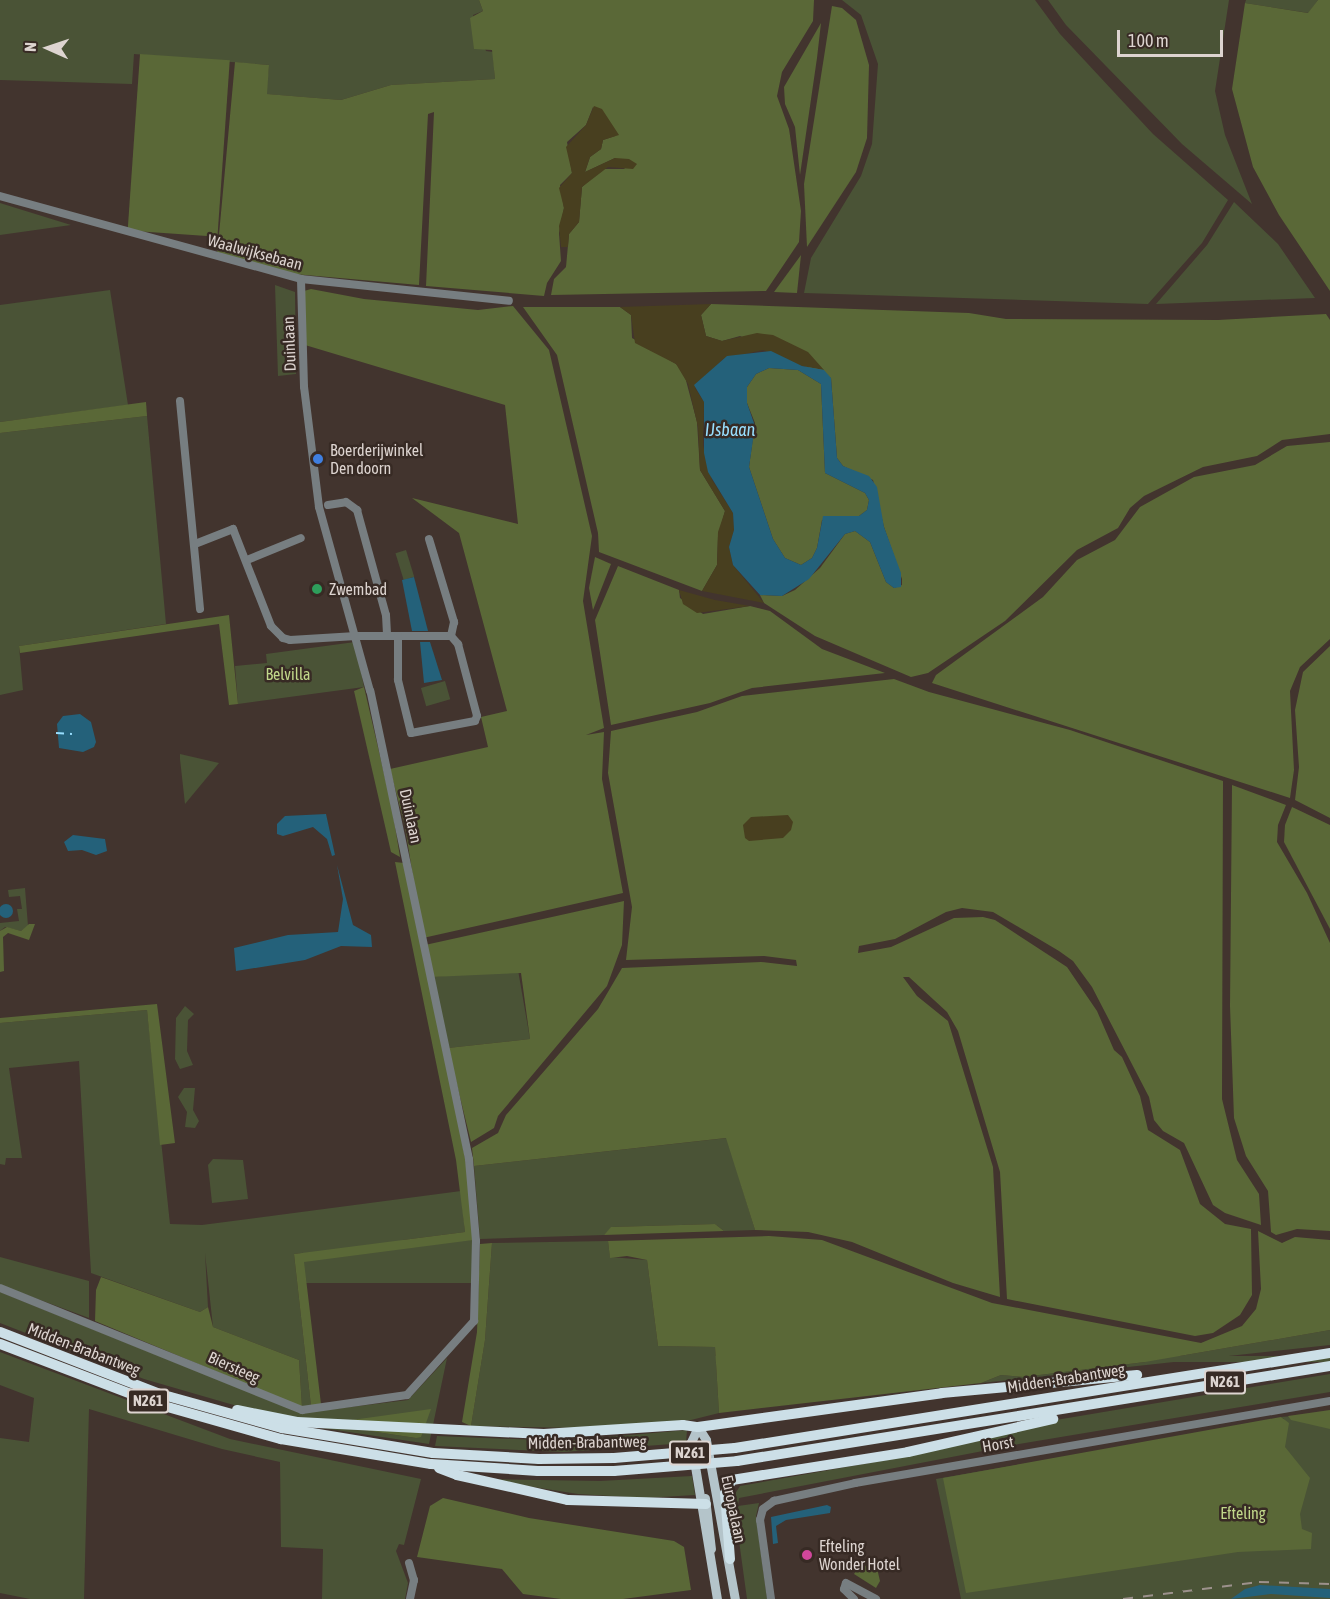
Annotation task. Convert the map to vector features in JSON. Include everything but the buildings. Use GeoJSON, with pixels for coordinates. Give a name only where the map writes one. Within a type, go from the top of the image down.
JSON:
{"type":"FeatureCollection","features":[{"type":"Feature","properties":{"kind":"highway","name":"Midden-Brabantweg"},"geometry":{"type":"LineString","coordinates":[[0,1332],[197,1405],[303,1433],[415,1451],[490,1457],[605,1459],[735,1448],[1182,1374],[1330,1353]]}},
{"type":"Feature","properties":{"kind":"highway","name":"Midden-Brabantweg"},"geometry":{"type":"LineString","coordinates":[[0,1344],[112,1389],[217,1423],[341,1451],[430,1464],[569,1471],[705,1464],[1120,1401],[1330,1366]]}},
{"type":"Feature","properties":{"kind":"highway","name":"N261"},"geometry":{"type":"LineString","coordinates":[[197,1405],[297,1422],[500,1433],[698,1427],[942,1393],[1162,1372],[1182,1374]]}},
{"type":"Feature","properties":{"kind":"highway","name":"N261"},"geometry":{"type":"LineString","coordinates":[[730,1559],[724,1493],[732,1480],[908,1452],[1120,1401]]}},
{"type":"Feature","properties":{"kind":"highway","name":"N261"},"geometry":{"type":"LineString","coordinates":[[430,1464],[457,1475],[568,1500],[626,1504],[703,1503]]}},
{"type":"Feature","properties":{"kind":"main road","name":"Europalaan"},"geometry":{"type":"LineString","coordinates":[[698,1427],[703,1503],[717,1599]]}},
{"type":"Feature","properties":{"kind":"main road"},"geometry":{"type":"LineString","coordinates":[[698,1427],[698,1441]]}},
{"type":"Feature","properties":{"kind":"main road","name":"Europalaan"},"geometry":{"type":"LineString","coordinates":[[698,1441],[702,1476],[730,1559],[735,1599]]}},
{"type":"Feature","properties":{"kind":"street","name":"Waalwijksebaan"},"geometry":{"type":"LineString","coordinates":[[0,196],[301,279],[509,301]]}},
{"type":"Feature","properties":{"kind":"street","name":"Duinlaan"},"geometry":{"type":"LineString","coordinates":[[301,279],[304,387],[314,474],[324,527],[356,636],[471,1173],[475,1315],[472,1326],[448,1352]]}},
{"type":"Feature","properties":{"kind":"street"},"geometry":{"type":"LineString","coordinates":[[180,401],[200,609]]}},
{"type":"Feature","properties":{"kind":"street"},"geometry":{"type":"LineString","coordinates":[[328,505],[346,502],[357,510],[386,615],[387,636]]}},
{"type":"Feature","properties":{"kind":"street"},"geometry":{"type":"LineString","coordinates":[[195,544],[233,529],[275,633],[290,640],[356,636],[387,636],[398,636],[451,636],[458,644],[477,719],[415,735],[410,731],[398,680],[398,636]]}},
{"type":"Feature","properties":{"kind":"street"},"geometry":{"type":"LineString","coordinates":[[247,560],[301,538]]}},
{"type":"Feature","properties":{"kind":"street"},"geometry":{"type":"LineString","coordinates":[[429,539],[454,622],[451,636]]}},
{"type":"Feature","properties":{"kind":"street","name":"Biersteeg"},"geometry":{"type":"LineString","coordinates":[[0,1288],[302,1410],[401,1398],[448,1352]]}},
{"type":"Feature","properties":{"kind":"street","name":"Horst"},"geometry":{"type":"LineString","coordinates":[[771,1599],[760,1520],[763,1509],[774,1501],[855,1483],[1330,1401]]}},
{"type":"Feature","properties":{"kind":"street"},"geometry":{"type":"LineString","coordinates":[[409,1563],[414,1580],[410,1599]]}},
{"type":"Feature","properties":{"kind":"street"},"geometry":{"type":"LineString","coordinates":[[854,1599],[843,1596],[844,1585],[850,1582],[876,1599]]}},
{"type":"Feature","properties":{"kind":"green space"},"geometry":{"type":"Polygon","coordinates":[[[0,0],[479,0],[483,11],[473,15],[486,51],[493,52],[495,79],[391,85],[341,100],[266,94],[269,65],[134,54],[132,84],[0,80],[0,0]]]}},
{"type":"Feature","properties":{"kind":"green space"},"geometry":{"type":"Polygon","coordinates":[[[479,0],[814,0],[813,21],[782,72],[777,96],[789,129],[801,211],[799,242],[766,291],[551,295],[554,279],[566,267],[569,234],[579,222],[582,187],[602,169],[625,169],[615,158],[585,172],[590,157],[601,149],[603,140],[615,136],[593,107],[586,125],[567,142],[572,173],[560,185],[564,208],[559,233],[561,261],[547,283],[544,296],[426,286],[434,112],[428,114],[419,285],[294,274],[217,256],[235,62],[269,65],[267,94],[341,100],[391,85],[495,79],[492,50],[474,49],[470,18],[483,11],[479,0]]]}},
{"type":"Feature","properties":{"kind":"green space"},"geometry":{"type":"Polygon","coordinates":[[[842,0],[1035,0],[1060,34],[1153,134],[1228,200],[1202,243],[1148,304],[804,293],[811,258],[861,176],[872,144],[878,64],[861,15],[842,0]]]}},
{"type":"Feature","properties":{"kind":"green space"},"geometry":{"type":"Polygon","coordinates":[[[1048,0],[1229,0],[1215,91],[1225,135],[1252,204],[1182,144],[1066,25],[1048,0]]]}},
{"type":"Feature","properties":{"kind":"green space"},"geometry":{"type":"Polygon","coordinates":[[[1246,0],[1318,0],[1309,13],[1245,3],[1246,0]]]}},
{"type":"Feature","properties":{"kind":"green space"},"geometry":{"type":"Polygon","coordinates":[[[1318,0],[1330,0],[1330,291],[1279,215],[1253,167],[1232,89],[1245,3],[1308,13],[1318,0]]]}},
{"type":"Feature","properties":{"kind":"green space"},"geometry":{"type":"Polygon","coordinates":[[[832,6],[842,8],[856,20],[869,65],[867,138],[856,172],[807,247],[804,184],[832,6]]]}},
{"type":"Feature","properties":{"kind":"green space"},"geometry":{"type":"Polygon","coordinates":[[[821,23],[800,175],[795,127],[785,104],[784,87],[821,23]]]}},
{"type":"Feature","properties":{"kind":"green space"},"geometry":{"type":"Polygon","coordinates":[[[140,54],[230,60],[217,237],[128,231],[140,54]]]}},
{"type":"Feature","properties":{"kind":"green space"},"geometry":{"type":"Polygon","coordinates":[[[1234,202],[1278,244],[1315,298],[1156,304],[1207,245],[1234,202]]]}},
{"type":"Feature","properties":{"kind":"green space"},"geometry":{"type":"Polygon","coordinates":[[[0,203],[16,208],[71,225],[0,235],[0,203]]]}},
{"type":"Feature","properties":{"kind":"green space"},"geometry":{"type":"Polygon","coordinates":[[[801,255],[797,293],[774,292],[801,255]]]}},
{"type":"Feature","properties":{"kind":"green space"},"geometry":{"type":"Polygon","coordinates":[[[275,285],[295,292],[296,374],[278,376],[275,285]]]}},
{"type":"Feature","properties":{"kind":"green space"},"geometry":{"type":"Polygon","coordinates":[[[311,289],[364,299],[478,310],[513,306],[549,350],[592,536],[583,601],[604,728],[586,735],[604,732],[602,779],[623,893],[423,938],[405,827],[390,769],[488,747],[481,717],[507,711],[459,533],[412,498],[518,524],[505,405],[305,345],[304,291],[311,289]]]}},
{"type":"Feature","properties":{"kind":"green space"},"geometry":{"type":"Polygon","coordinates":[[[110,290],[128,405],[0,422],[0,305],[110,290]]]}},
{"type":"Feature","properties":{"kind":"green space"},"geometry":{"type":"Polygon","coordinates":[[[711,304],[969,313],[1006,319],[1218,320],[1326,314],[1330,320],[1330,434],[1282,440],[1257,456],[1203,467],[1144,496],[1130,508],[1118,528],[1077,550],[1005,621],[928,673],[911,677],[815,636],[764,603],[760,595],[782,596],[795,590],[820,568],[845,534],[855,531],[870,542],[886,582],[894,588],[902,585],[902,579],[884,527],[873,480],[843,466],[837,458],[831,378],[740,336],[722,341],[706,336],[701,315],[711,304]]]}},
{"type":"Feature","properties":{"kind":"green space"},"geometry":{"type":"Polygon","coordinates":[[[523,307],[620,307],[631,315],[632,338],[676,364],[684,373],[697,422],[700,470],[725,511],[718,536],[717,565],[702,591],[599,552],[598,533],[557,355],[523,307]]]}},
{"type":"Feature","properties":{"kind":"green space"},"geometry":{"type":"Polygon","coordinates":[[[769,368],[798,370],[821,384],[825,473],[865,493],[869,500],[867,510],[859,516],[822,520],[817,548],[812,558],[801,565],[785,558],[773,539],[749,467],[755,423],[747,403],[747,387],[756,374],[769,368]]]}},
{"type":"Feature","properties":{"kind":"green space"},"geometry":{"type":"Polygon","coordinates":[[[146,402],[147,416],[0,433],[0,422],[146,402]]]}},
{"type":"Feature","properties":{"kind":"green space"},"geometry":{"type":"Polygon","coordinates":[[[147,416],[166,624],[19,646],[23,690],[0,695],[0,433],[147,416]]]}},
{"type":"Feature","properties":{"kind":"green space"},"geometry":{"type":"Polygon","coordinates":[[[1330,442],[1330,639],[1300,667],[1290,691],[1294,770],[1290,798],[932,683],[936,675],[1043,597],[1077,560],[1115,540],[1140,507],[1194,477],[1255,465],[1287,446],[1330,442]]]}},
{"type":"Feature","properties":{"kind":"green space"},"geometry":{"type":"Polygon","coordinates":[[[406,550],[414,577],[404,580],[395,553],[406,550]]]}},
{"type":"Feature","properties":{"kind":"green space"},"geometry":{"type":"Polygon","coordinates":[[[595,557],[611,564],[593,610],[589,588],[595,557]]]}},
{"type":"Feature","properties":{"kind":"green space"},"geometry":{"type":"Polygon","coordinates":[[[618,566],[679,590],[680,598],[703,614],[750,606],[770,611],[822,649],[885,673],[752,688],[710,703],[611,725],[595,620],[618,566]]]}},
{"type":"Feature","properties":{"kind":"green space"},"geometry":{"type":"Polygon","coordinates":[[[229,615],[238,704],[229,705],[219,624],[20,653],[19,646],[229,615]]]}},
{"type":"Feature","properties":{"kind":"green space","name":"Belvilla"},"geometry":{"type":"Polygon","coordinates":[[[355,642],[364,687],[238,704],[235,666],[267,663],[266,654],[355,642]]]}},
{"type":"Feature","properties":{"kind":"green space"},"geometry":{"type":"Polygon","coordinates":[[[1330,646],[1330,818],[1295,800],[1299,767],[1295,710],[1303,672],[1330,646]]]}},
{"type":"Feature","properties":{"kind":"green space"},"geometry":{"type":"Polygon","coordinates":[[[894,679],[929,692],[1070,730],[1223,781],[1222,1099],[1237,1160],[1259,1194],[1261,1225],[1225,1213],[1213,1205],[1184,1143],[1163,1131],[1154,1120],[1149,1097],[1092,987],[1073,961],[1059,951],[993,912],[962,908],[946,912],[895,939],[859,946],[858,953],[891,947],[954,918],[983,917],[995,920],[1067,967],[1097,1011],[1114,1050],[1122,1057],[1140,1096],[1148,1130],[1180,1150],[1200,1204],[1225,1224],[1251,1229],[1252,1295],[1240,1315],[1213,1333],[1195,1336],[1007,1299],[1000,1172],[958,1031],[947,1012],[909,977],[903,977],[917,996],[948,1021],[993,1167],[1000,1297],[953,1283],[852,1242],[808,1232],[755,1230],[726,1138],[474,1166],[472,1148],[498,1133],[506,1115],[598,1009],[622,968],[761,962],[797,966],[796,960],[764,956],[626,960],[632,907],[608,773],[611,731],[697,712],[742,696],[894,679]]]}},
{"type":"Feature","properties":{"kind":"green space"},"geometry":{"type":"Polygon","coordinates":[[[445,681],[450,699],[426,706],[421,688],[445,681]]]}},
{"type":"Feature","properties":{"kind":"green space"},"geometry":{"type":"Polygon","coordinates":[[[364,687],[392,808],[400,857],[391,852],[354,691],[364,687]]]}},
{"type":"Feature","properties":{"kind":"green space"},"geometry":{"type":"Polygon","coordinates":[[[180,754],[219,763],[185,804],[180,759],[180,754]]]}},
{"type":"Feature","properties":{"kind":"green space"},"geometry":{"type":"Polygon","coordinates":[[[1232,785],[1286,805],[1278,825],[1277,842],[1307,893],[1330,943],[1330,1231],[1297,1229],[1276,1235],[1271,1232],[1268,1191],[1246,1156],[1234,1118],[1230,1006],[1232,785]]]}},
{"type":"Feature","properties":{"kind":"green space"},"geometry":{"type":"Polygon","coordinates":[[[1292,807],[1330,825],[1330,929],[1284,842],[1285,825],[1292,807]]]}},
{"type":"Feature","properties":{"kind":"green space"},"geometry":{"type":"Polygon","coordinates":[[[395,862],[404,863],[455,1104],[468,1174],[473,1240],[304,1262],[321,1404],[311,1406],[294,1254],[465,1232],[456,1160],[395,862]]]}},
{"type":"Feature","properties":{"kind":"green space"},"geometry":{"type":"Polygon","coordinates":[[[25,888],[28,926],[21,931],[5,927],[0,931],[0,923],[19,921],[17,909],[22,909],[20,896],[9,897],[8,890],[25,888]]]}},
{"type":"Feature","properties":{"kind":"green space"},"geometry":{"type":"Polygon","coordinates":[[[624,901],[622,945],[607,986],[498,1116],[494,1128],[471,1142],[448,1048],[530,1039],[521,973],[432,977],[425,945],[624,901]]]}},
{"type":"Feature","properties":{"kind":"green space"},"geometry":{"type":"Polygon","coordinates":[[[29,924],[35,924],[29,940],[8,933],[3,937],[4,971],[0,972],[0,931],[7,927],[21,931],[29,924]]]}},
{"type":"Feature","properties":{"kind":"green space"},"geometry":{"type":"Polygon","coordinates":[[[518,970],[530,1039],[448,1048],[432,977],[518,970]]]}},
{"type":"Feature","properties":{"kind":"green space"},"geometry":{"type":"Polygon","coordinates":[[[157,1004],[175,1143],[160,1145],[147,1010],[0,1023],[0,1018],[157,1004]]]}},
{"type":"Feature","properties":{"kind":"green space"},"geometry":{"type":"Polygon","coordinates":[[[185,1006],[194,1014],[188,1020],[187,1051],[193,1065],[180,1069],[175,1059],[176,1018],[185,1006]]]}},
{"type":"Feature","properties":{"kind":"green space"},"geometry":{"type":"Polygon","coordinates":[[[147,1010],[170,1224],[202,1225],[461,1191],[465,1232],[294,1254],[311,1406],[302,1407],[299,1360],[213,1327],[205,1253],[208,1307],[200,1312],[91,1273],[79,1061],[9,1068],[22,1158],[6,1158],[5,1165],[0,1164],[0,1023],[147,1010]]]}},
{"type":"Feature","properties":{"kind":"green space"},"geometry":{"type":"Polygon","coordinates":[[[184,1088],[195,1088],[193,1110],[199,1121],[195,1128],[185,1127],[187,1112],[178,1097],[184,1088]]]}},
{"type":"Feature","properties":{"kind":"green space"},"geometry":{"type":"Polygon","coordinates":[[[727,1138],[755,1230],[724,1231],[715,1224],[612,1227],[604,1235],[480,1239],[474,1166],[727,1138]]]}},
{"type":"Feature","properties":{"kind":"green space"},"geometry":{"type":"Polygon","coordinates":[[[213,1159],[243,1160],[248,1199],[212,1203],[208,1165],[213,1159]]]}},
{"type":"Feature","properties":{"kind":"green space"},"geometry":{"type":"Polygon","coordinates":[[[715,1224],[724,1231],[604,1235],[611,1227],[715,1224]]]}},
{"type":"Feature","properties":{"kind":"green space"},"geometry":{"type":"Polygon","coordinates":[[[1258,1231],[1282,1243],[1295,1237],[1330,1240],[1330,1330],[1145,1362],[1023,1377],[1001,1375],[981,1383],[719,1413],[715,1347],[658,1346],[647,1260],[627,1256],[610,1258],[608,1241],[769,1236],[822,1240],[992,1303],[1201,1343],[1242,1326],[1256,1309],[1261,1289],[1258,1231]]]}},
{"type":"Feature","properties":{"kind":"green space"},"geometry":{"type":"Polygon","coordinates":[[[303,1240],[473,1240],[473,1283],[303,1283],[303,1240]]]}},
{"type":"Feature","properties":{"kind":"green space"},"geometry":{"type":"Polygon","coordinates":[[[608,1241],[610,1257],[647,1260],[658,1346],[715,1347],[719,1413],[691,1420],[586,1428],[471,1426],[485,1340],[492,1243],[608,1241]]]}},
{"type":"Feature","properties":{"kind":"green space"},"geometry":{"type":"Polygon","coordinates":[[[492,1243],[485,1340],[471,1426],[462,1422],[477,1332],[480,1244],[492,1243]]]}},
{"type":"Feature","properties":{"kind":"green space"},"geometry":{"type":"Polygon","coordinates":[[[0,1257],[89,1281],[89,1318],[0,1285],[0,1257]]]}},
{"type":"Feature","properties":{"kind":"green space"},"geometry":{"type":"Polygon","coordinates":[[[101,1277],[200,1312],[208,1307],[213,1327],[299,1360],[302,1407],[95,1321],[96,1290],[101,1277]]]}},
{"type":"Feature","properties":{"kind":"green space"},"geometry":{"type":"Polygon","coordinates":[[[0,1292],[301,1413],[408,1400],[447,1358],[429,1444],[302,1425],[144,1379],[0,1323],[0,1292]],[[323,1424],[416,1438],[426,1425],[323,1424]]]}},
{"type":"Feature","properties":{"kind":"green space"},"geometry":{"type":"Polygon","coordinates":[[[1330,1330],[1330,1345],[981,1383],[1001,1375],[1023,1377],[1145,1362],[1330,1330]]]}},
{"type":"Feature","properties":{"kind":"green space"},"geometry":{"type":"Polygon","coordinates":[[[0,1352],[230,1439],[421,1479],[404,1545],[399,1544],[396,1551],[408,1583],[405,1599],[322,1599],[323,1549],[281,1547],[280,1462],[222,1449],[89,1409],[84,1599],[30,1599],[0,1593],[0,1438],[29,1442],[34,1398],[0,1385],[0,1352]]]}},
{"type":"Feature","properties":{"kind":"green space"},"geometry":{"type":"Polygon","coordinates":[[[706,1356],[1330,1356],[1330,1362],[706,1362],[706,1356]]]}},
{"type":"Feature","properties":{"kind":"green space"},"geometry":{"type":"Polygon","coordinates":[[[1330,1374],[1330,1392],[1019,1444],[739,1498],[738,1506],[759,1503],[756,1516],[767,1599],[747,1599],[733,1497],[740,1486],[903,1457],[1038,1423],[1330,1374]]]}},
{"type":"Feature","properties":{"kind":"green space"},"geometry":{"type":"Polygon","coordinates":[[[431,1409],[421,1437],[416,1438],[323,1424],[431,1409]]]}},
{"type":"Feature","properties":{"kind":"green space"},"geometry":{"type":"Polygon","coordinates":[[[1330,1410],[1330,1429],[1291,1420],[1288,1416],[1330,1410]]]}},
{"type":"Feature","properties":{"kind":"green space","name":"Efteling"},"geometry":{"type":"Polygon","coordinates":[[[1330,1413],[1330,1599],[961,1599],[936,1479],[1284,1419],[1281,1417],[1330,1413]]]}},
{"type":"Feature","properties":{"kind":"green space","name":"Efteling"},"geometry":{"type":"Polygon","coordinates":[[[1281,1417],[1289,1423],[1285,1447],[1310,1478],[1300,1514],[1302,1529],[1312,1533],[1311,1549],[1238,1552],[966,1593],[943,1478],[1281,1417]]]}},
{"type":"Feature","properties":{"kind":"green space"},"geometry":{"type":"Polygon","coordinates":[[[687,1430],[686,1443],[564,1452],[435,1446],[437,1436],[562,1441],[687,1430]]]}},
{"type":"Feature","properties":{"kind":"green space"},"geometry":{"type":"Polygon","coordinates":[[[692,1476],[695,1495],[645,1498],[578,1494],[482,1479],[600,1481],[692,1476]]]}},
{"type":"Feature","properties":{"kind":"green space"},"geometry":{"type":"Polygon","coordinates":[[[443,1498],[529,1518],[674,1541],[684,1547],[691,1590],[623,1599],[561,1599],[523,1594],[502,1569],[417,1557],[430,1506],[443,1498]]]}},
{"type":"Feature","properties":{"kind":"green space"},"geometry":{"type":"Polygon","coordinates":[[[876,1564],[880,1581],[876,1588],[854,1574],[859,1567],[876,1564]]]}},
{"type":"Feature","properties":{"kind":"sand"},"geometry":{"type":"Polygon","coordinates":[[[594,106],[602,109],[619,135],[603,140],[601,149],[590,157],[585,172],[615,158],[629,159],[637,164],[633,169],[608,167],[582,187],[579,222],[569,234],[568,247],[561,247],[559,226],[564,208],[559,188],[572,173],[566,147],[586,125],[594,106]]]}},
{"type":"Feature","properties":{"kind":"sand"},"geometry":{"type":"Polygon","coordinates":[[[711,304],[701,315],[706,336],[722,341],[757,333],[773,335],[808,352],[824,370],[802,366],[763,350],[723,359],[695,388],[704,402],[703,445],[712,480],[733,513],[734,530],[729,547],[733,565],[764,603],[702,591],[717,565],[718,532],[725,511],[700,470],[698,427],[688,384],[676,364],[635,343],[631,315],[620,307],[711,304]]]}},
{"type":"Feature","properties":{"kind":"sand"},"geometry":{"type":"Polygon","coordinates":[[[679,590],[715,600],[750,606],[697,613],[683,604],[679,590]]]}},
{"type":"Feature","properties":{"kind":"sand"},"geometry":{"type":"Polygon","coordinates":[[[788,815],[793,822],[791,830],[783,838],[749,841],[745,838],[743,825],[751,817],[788,815]]]}},
{"type":"Feature","properties":{"kind":"water","name":"IJsbaan"},"geometry":{"type":"Polygon","coordinates":[[[771,351],[802,366],[824,370],[831,378],[837,458],[843,466],[869,476],[877,487],[884,527],[901,573],[901,587],[894,588],[886,582],[870,542],[855,531],[845,534],[809,579],[782,596],[760,595],[733,565],[729,547],[734,530],[733,513],[708,472],[704,453],[704,402],[694,385],[727,356],[771,351]],[[769,368],[756,374],[747,387],[747,403],[755,426],[749,467],[773,539],[785,558],[801,565],[812,558],[817,548],[823,516],[859,516],[867,510],[869,500],[865,493],[825,473],[821,384],[798,370],[769,368]]]}},
{"type":"Feature","properties":{"kind":"water"},"geometry":{"type":"Polygon","coordinates":[[[414,577],[428,631],[412,631],[402,580],[414,577]]]}},
{"type":"Feature","properties":{"kind":"water"},"geometry":{"type":"Polygon","coordinates":[[[420,642],[430,642],[442,680],[424,683],[420,642]]]}},
{"type":"Feature","properties":{"kind":"water"},"geometry":{"type":"Polygon","coordinates":[[[80,714],[91,722],[96,742],[94,747],[83,752],[59,748],[57,724],[63,716],[80,714]]]}},
{"type":"Feature","properties":{"kind":"water"},"geometry":{"type":"Polygon","coordinates":[[[326,814],[335,855],[332,856],[327,839],[313,827],[283,836],[277,834],[277,824],[285,816],[326,814]]]}},
{"type":"Feature","properties":{"kind":"water"},"geometry":{"type":"Polygon","coordinates":[[[73,835],[105,839],[107,851],[96,855],[82,850],[68,851],[64,842],[73,835]]]}},
{"type":"Feature","properties":{"kind":"water"},"geometry":{"type":"Polygon","coordinates":[[[337,865],[353,925],[371,935],[372,947],[341,946],[305,960],[236,971],[234,948],[288,935],[338,932],[343,899],[337,865]]]}},
{"type":"Feature","properties":{"kind":"water"},"geometry":{"type":"Polygon","coordinates":[[[6,904],[11,906],[13,911],[11,916],[6,918],[1,916],[-1,911],[1,906],[6,904]]]}},
{"type":"Feature","properties":{"kind":"water"},"geometry":{"type":"Polygon","coordinates":[[[827,1505],[831,1507],[830,1513],[786,1520],[776,1526],[778,1543],[773,1544],[771,1517],[827,1505]]]}},
{"type":"Feature","properties":{"kind":"water"},"geometry":{"type":"Polygon","coordinates":[[[1260,1585],[1330,1589],[1330,1598],[1271,1594],[1231,1599],[1245,1589],[1260,1585]]]}},
{"type":"Feature","properties":{"kind":"ferry route"},"geometry":{"type":"LineString","coordinates":[[56,733],[72,734]]}},
{"type":"Feature","properties":{"kind":"railway"},"geometry":{"type":"LineString","coordinates":[[1123,1599],[1259,1582],[1330,1584]]}},
{"type":"Feature","properties":{"kind":"place","name":"Boerderijwinkel Den doorn"},"geometry":{"type":"Point","coordinates":[318,459]}},
{"type":"Feature","properties":{"kind":"place","name":"Zwembad"},"geometry":{"type":"Point","coordinates":[317,589]}},
{"type":"Feature","properties":{"kind":"place","name":"Efteling Wonder Hotel"},"geometry":{"type":"Point","coordinates":[807,1555]}}]}
